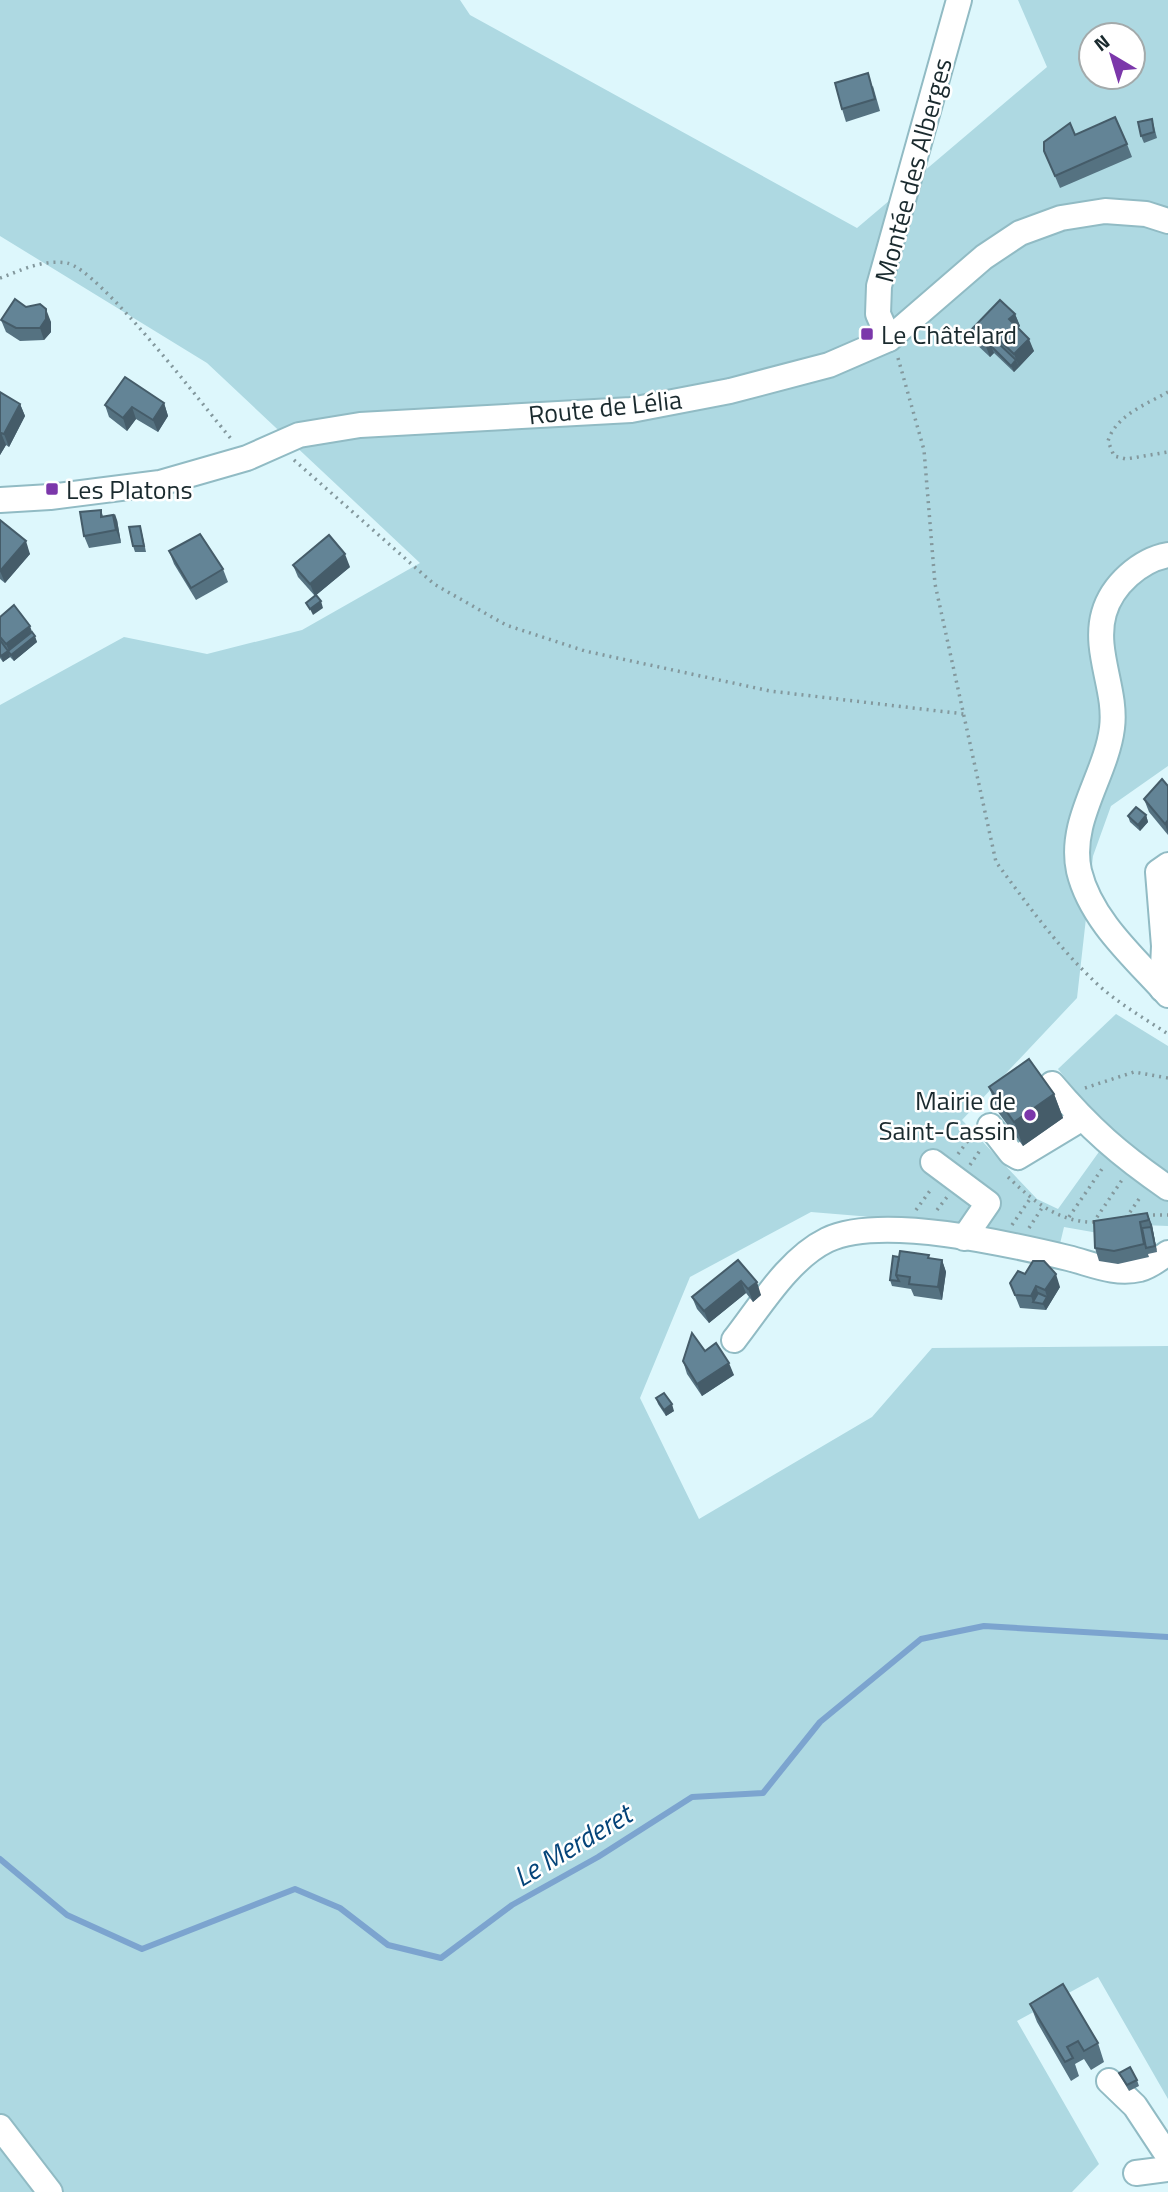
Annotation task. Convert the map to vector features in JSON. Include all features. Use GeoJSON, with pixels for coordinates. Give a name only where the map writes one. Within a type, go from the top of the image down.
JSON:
{"type":"FeatureCollection","features":[{"type":"Feature","properties":{"kind":"street","name":"Montée des Alberges"},"geometry":{"type":"LineString","coordinates":[[889,339],[878,314],[879,286],[959,0]]}},
{"type":"Feature","properties":{"kind":"street","name":"Route de Lélia"},"geometry":{"type":"LineString","coordinates":[[0,500],[50,497],[160,483],[247,458],[299,435],[360,425],[632,410],[794,376],[829,365],[889,339],[984,257],[1020,233],[1061,218],[1105,211],[1146,214],[1168,221]]}},
{"type":"Feature","properties":{"kind":"street"},"geometry":{"type":"LineString","coordinates":[[1165,992],[1101,919],[1085,889],[1077,849],[1080,825],[1112,726],[1112,702],[1101,639],[1103,614],[1111,597],[1124,580],[1138,568],[1168,555]]}},
{"type":"Feature","properties":{"kind":"street"},"geometry":{"type":"LineString","coordinates":[[1165,992],[1158,872],[1168,865]]}},
{"type":"Feature","properties":{"kind":"street"},"geometry":{"type":"LineString","coordinates":[[1058,1092],[1081,1119],[1160,1193]]}},
{"type":"Feature","properties":{"kind":"street"},"geometry":{"type":"LineString","coordinates":[[990,1126],[1011,1153],[1018,1157],[1081,1119]]}},
{"type":"Feature","properties":{"kind":"street"},"geometry":{"type":"LineString","coordinates":[[933,1162],[988,1203],[964,1238]]}},
{"type":"Feature","properties":{"kind":"street"},"geometry":{"type":"LineString","coordinates":[[734,1340],[783,1277],[826,1240],[853,1231],[876,1228],[964,1238],[1066,1258],[1111,1270],[1142,1268],[1168,1253]]}},
{"type":"Feature","properties":{"kind":"street"},"geometry":{"type":"LineString","coordinates":[[1109,2081],[1135,2106],[1168,2156]]}},
{"type":"Feature","properties":{"kind":"street"},"geometry":{"type":"LineString","coordinates":[[0,2127],[50,2192]]}},
{"type":"Feature","properties":{"kind":"street"},"geometry":{"type":"LineString","coordinates":[[1136,2172],[1168,2169]]}},
{"type":"Feature","properties":{"kind":"path"},"geometry":{"type":"LineString","coordinates":[[0,278],[42,262],[70,264],[119,304],[247,458]]}},
{"type":"Feature","properties":{"kind":"path"},"geometry":{"type":"LineString","coordinates":[[889,339],[904,370],[924,450],[935,584],[996,862],[1021,897],[1090,978],[1120,1003],[1168,1034]]}},
{"type":"Feature","properties":{"kind":"path"},"geometry":{"type":"LineString","coordinates":[[1168,392],[1121,420],[1111,430],[1108,440],[1114,456],[1126,459],[1168,452]]}},
{"type":"Feature","properties":{"kind":"path"},"geometry":{"type":"LineString","coordinates":[[276,445],[434,584],[506,625],[585,651],[771,691],[964,714]]}},
{"type":"Feature","properties":{"kind":"path"},"geometry":{"type":"LineString","coordinates":[[1058,1092],[1134,1072],[1168,1078]]}},
{"type":"Feature","properties":{"kind":"path"},"geometry":{"type":"LineString","coordinates":[[960,1127],[987,1156]]}},
{"type":"Feature","properties":{"kind":"path"},"geometry":{"type":"LineString","coordinates":[[1069,1216],[1104,1166],[1133,1185]]}},
{"type":"Feature","properties":{"kind":"path"},"geometry":{"type":"LineString","coordinates":[[1000,1169],[1030,1199],[1054,1214],[1093,1223],[1104,1221]]}},
{"type":"Feature","properties":{"kind":"path"},"geometry":{"type":"LineString","coordinates":[[988,1203],[1007,1176]]}},
{"type":"Feature","properties":{"kind":"path"},"geometry":{"type":"LineString","coordinates":[[1093,1223],[1123,1178]]}},
{"type":"Feature","properties":{"kind":"path"},"geometry":{"type":"LineString","coordinates":[[1127,1218],[1144,1192],[1160,1193]]}},
{"type":"Feature","properties":{"kind":"path"},"geometry":{"type":"LineString","coordinates":[[1009,1229],[1030,1199]]}},
{"type":"Feature","properties":{"kind":"path"},"geometry":{"type":"LineString","coordinates":[[1026,1233],[1043,1208]]}},
{"type":"Feature","properties":{"kind":"path"},"geometry":{"type":"LineString","coordinates":[[1116,1220],[1168,1215]]}},
{"type":"Feature","properties":{"kind":"shaded area"},"geometry":{"type":"Polygon","coordinates":[[[0,0],[460,0],[470,15],[857,228],[1047,67],[1018,0],[1168,0],[1168,766],[1111,806],[1093,856],[1077,998],[962,1120],[1037,1199],[1058,1209],[1101,1149],[1168,1192],[1168,1226],[1142,1225],[1098,1233],[1064,1227],[1059,1248],[884,1218],[811,1212],[690,1277],[640,1398],[699,1519],[872,1417],[932,1348],[1168,1346],[1168,2099],[1098,1977],[1017,2021],[1099,2164],[1072,2192],[0,2192],[0,705],[124,637],[207,654],[302,630],[420,563],[207,363],[0,236],[0,0]]]}},
{"type":"Feature","properties":{"kind":"shaded area"},"geometry":{"type":"Polygon","coordinates":[[[1116,1014],[1168,1046],[1168,1176],[1104,1126],[1058,1069],[1116,1014]]]}},
{"type":"Feature","properties":{"kind":"building"},"geometry":{"type":"Polygon","coordinates":[[[868,73],[875,99],[842,109],[835,83],[868,73]]]}},
{"type":"Feature","properties":{"kind":"building"},"geometry":{"type":"Polygon","coordinates":[[[1115,117],[1127,144],[1055,176],[1044,151],[1044,142],[1070,123],[1075,135],[1115,117]]]}},
{"type":"Feature","properties":{"kind":"building"},"geometry":{"type":"Polygon","coordinates":[[[1152,119],[1154,132],[1141,136],[1138,122],[1152,119]]]}},
{"type":"Feature","properties":{"kind":"building"},"geometry":{"type":"Polygon","coordinates":[[[15,299],[26,307],[40,304],[46,309],[46,319],[40,328],[16,328],[1,320],[15,299]]]}},
{"type":"Feature","properties":{"kind":"building"},"geometry":{"type":"Polygon","coordinates":[[[1000,300],[1015,314],[1009,319],[1029,339],[1014,354],[994,335],[985,344],[971,330],[1000,300]]]}},
{"type":"Feature","properties":{"kind":"building"},"geometry":{"type":"Polygon","coordinates":[[[996,341],[1016,360],[1011,366],[991,346],[996,341]]]}},
{"type":"Feature","properties":{"kind":"building"},"geometry":{"type":"Polygon","coordinates":[[[125,377],[164,403],[153,420],[132,407],[123,418],[105,405],[125,377]]]}},
{"type":"Feature","properties":{"kind":"building"},"geometry":{"type":"Polygon","coordinates":[[[0,392],[20,404],[4,434],[0,435],[0,392]]]}},
{"type":"Feature","properties":{"kind":"building"},"geometry":{"type":"Polygon","coordinates":[[[101,510],[101,517],[113,515],[116,530],[84,536],[80,512],[101,510]]]}},
{"type":"Feature","properties":{"kind":"building"},"geometry":{"type":"Polygon","coordinates":[[[0,520],[26,541],[0,571],[0,520]]]}},
{"type":"Feature","properties":{"kind":"building"},"geometry":{"type":"Polygon","coordinates":[[[140,526],[144,546],[133,546],[129,527],[140,526]]]}},
{"type":"Feature","properties":{"kind":"building"},"geometry":{"type":"Polygon","coordinates":[[[200,534],[223,569],[191,588],[169,551],[200,534]]]}},
{"type":"Feature","properties":{"kind":"building"},"geometry":{"type":"Polygon","coordinates":[[[329,535],[345,554],[310,584],[293,565],[329,535]]]}},
{"type":"Feature","properties":{"kind":"building"},"geometry":{"type":"Polygon","coordinates":[[[316,595],[321,601],[310,609],[306,603],[316,595]]]}},
{"type":"Feature","properties":{"kind":"building"},"geometry":{"type":"Polygon","coordinates":[[[14,605],[30,626],[6,644],[0,637],[0,617],[14,605]]]}},
{"type":"Feature","properties":{"kind":"building"},"geometry":{"type":"Polygon","coordinates":[[[32,632],[35,636],[11,655],[8,651],[32,632]]]}},
{"type":"Feature","properties":{"kind":"building"},"geometry":{"type":"Polygon","coordinates":[[[0,640],[8,651],[1,656],[0,654],[0,640]]]}},
{"type":"Feature","properties":{"kind":"building"},"geometry":{"type":"Polygon","coordinates":[[[1162,779],[1168,786],[1168,820],[1165,824],[1144,799],[1162,779]]]}},
{"type":"Feature","properties":{"kind":"building"},"geometry":{"type":"Polygon","coordinates":[[[1136,807],[1146,815],[1138,825],[1128,816],[1136,807]]]}},
{"type":"Feature","properties":{"kind":"building"},"geometry":{"type":"Polygon","coordinates":[[[1029,1059],[1054,1094],[1014,1122],[989,1087],[1029,1059]]]}},
{"type":"Feature","properties":{"kind":"building"},"geometry":{"type":"Polygon","coordinates":[[[1147,1213],[1149,1220],[1140,1222],[1144,1244],[1114,1251],[1095,1248],[1094,1221],[1147,1213]]]}},
{"type":"Feature","properties":{"kind":"building"},"geometry":{"type":"Polygon","coordinates":[[[1151,1227],[1155,1246],[1146,1248],[1142,1228],[1151,1227]]]}},
{"type":"Feature","properties":{"kind":"building"},"geometry":{"type":"Polygon","coordinates":[[[900,1251],[929,1255],[928,1258],[942,1260],[938,1287],[909,1284],[910,1277],[896,1275],[900,1251]]]}},
{"type":"Feature","properties":{"kind":"building"},"geometry":{"type":"Polygon","coordinates":[[[893,1256],[899,1257],[896,1275],[899,1281],[890,1280],[893,1256]]]}},
{"type":"Feature","properties":{"kind":"building"},"geometry":{"type":"Polygon","coordinates":[[[738,1260],[757,1282],[748,1289],[741,1281],[704,1311],[692,1297],[738,1260]]]}},
{"type":"Feature","properties":{"kind":"building"},"geometry":{"type":"Polygon","coordinates":[[[1033,1261],[1044,1261],[1056,1274],[1045,1290],[1036,1286],[1031,1296],[1015,1295],[1010,1283],[1018,1271],[1025,1274],[1033,1261]]]}},
{"type":"Feature","properties":{"kind":"building"},"geometry":{"type":"Polygon","coordinates":[[[1038,1293],[1047,1297],[1043,1304],[1033,1302],[1038,1293]]]}},
{"type":"Feature","properties":{"kind":"building"},"geometry":{"type":"Polygon","coordinates":[[[692,1333],[705,1351],[716,1343],[729,1363],[697,1384],[683,1361],[692,1333]]]}},
{"type":"Feature","properties":{"kind":"building"},"geometry":{"type":"Polygon","coordinates":[[[664,1393],[672,1404],[664,1410],[656,1398],[664,1393]]]}},
{"type":"Feature","properties":{"kind":"building"},"geometry":{"type":"Polygon","coordinates":[[[1063,1984],[1098,2043],[1084,2051],[1078,2041],[1067,2047],[1073,2058],[1065,2062],[1030,2004],[1063,1984]]]}},
{"type":"Feature","properties":{"kind":"building"},"geometry":{"type":"Polygon","coordinates":[[[1130,2067],[1137,2080],[1127,2085],[1119,2073],[1130,2067]]]}},
{"type":"Feature","properties":{"kind":"waterway","name":"Le Merderet"},"geometry":{"type":"LineString","coordinates":[[0,1859],[67,1915],[142,1949],[295,1889],[340,1908],[388,1945],[441,1958],[512,1905],[598,1857],[692,1797],[763,1793],[820,1722],[921,1639],[984,1626],[1168,1637]]}},
{"type":"Feature","properties":{"kind":"place","name":"Le Châtelard"},"geometry":{"type":"Point","coordinates":[867,334]}},
{"type":"Feature","properties":{"kind":"place","name":"Les Platons"},"geometry":{"type":"Point","coordinates":[52,489]}},
{"type":"Feature","properties":{"kind":"place","name":"Mairie de Saint-Cassin"},"geometry":{"type":"Point","coordinates":[1030,1115]}}]}
